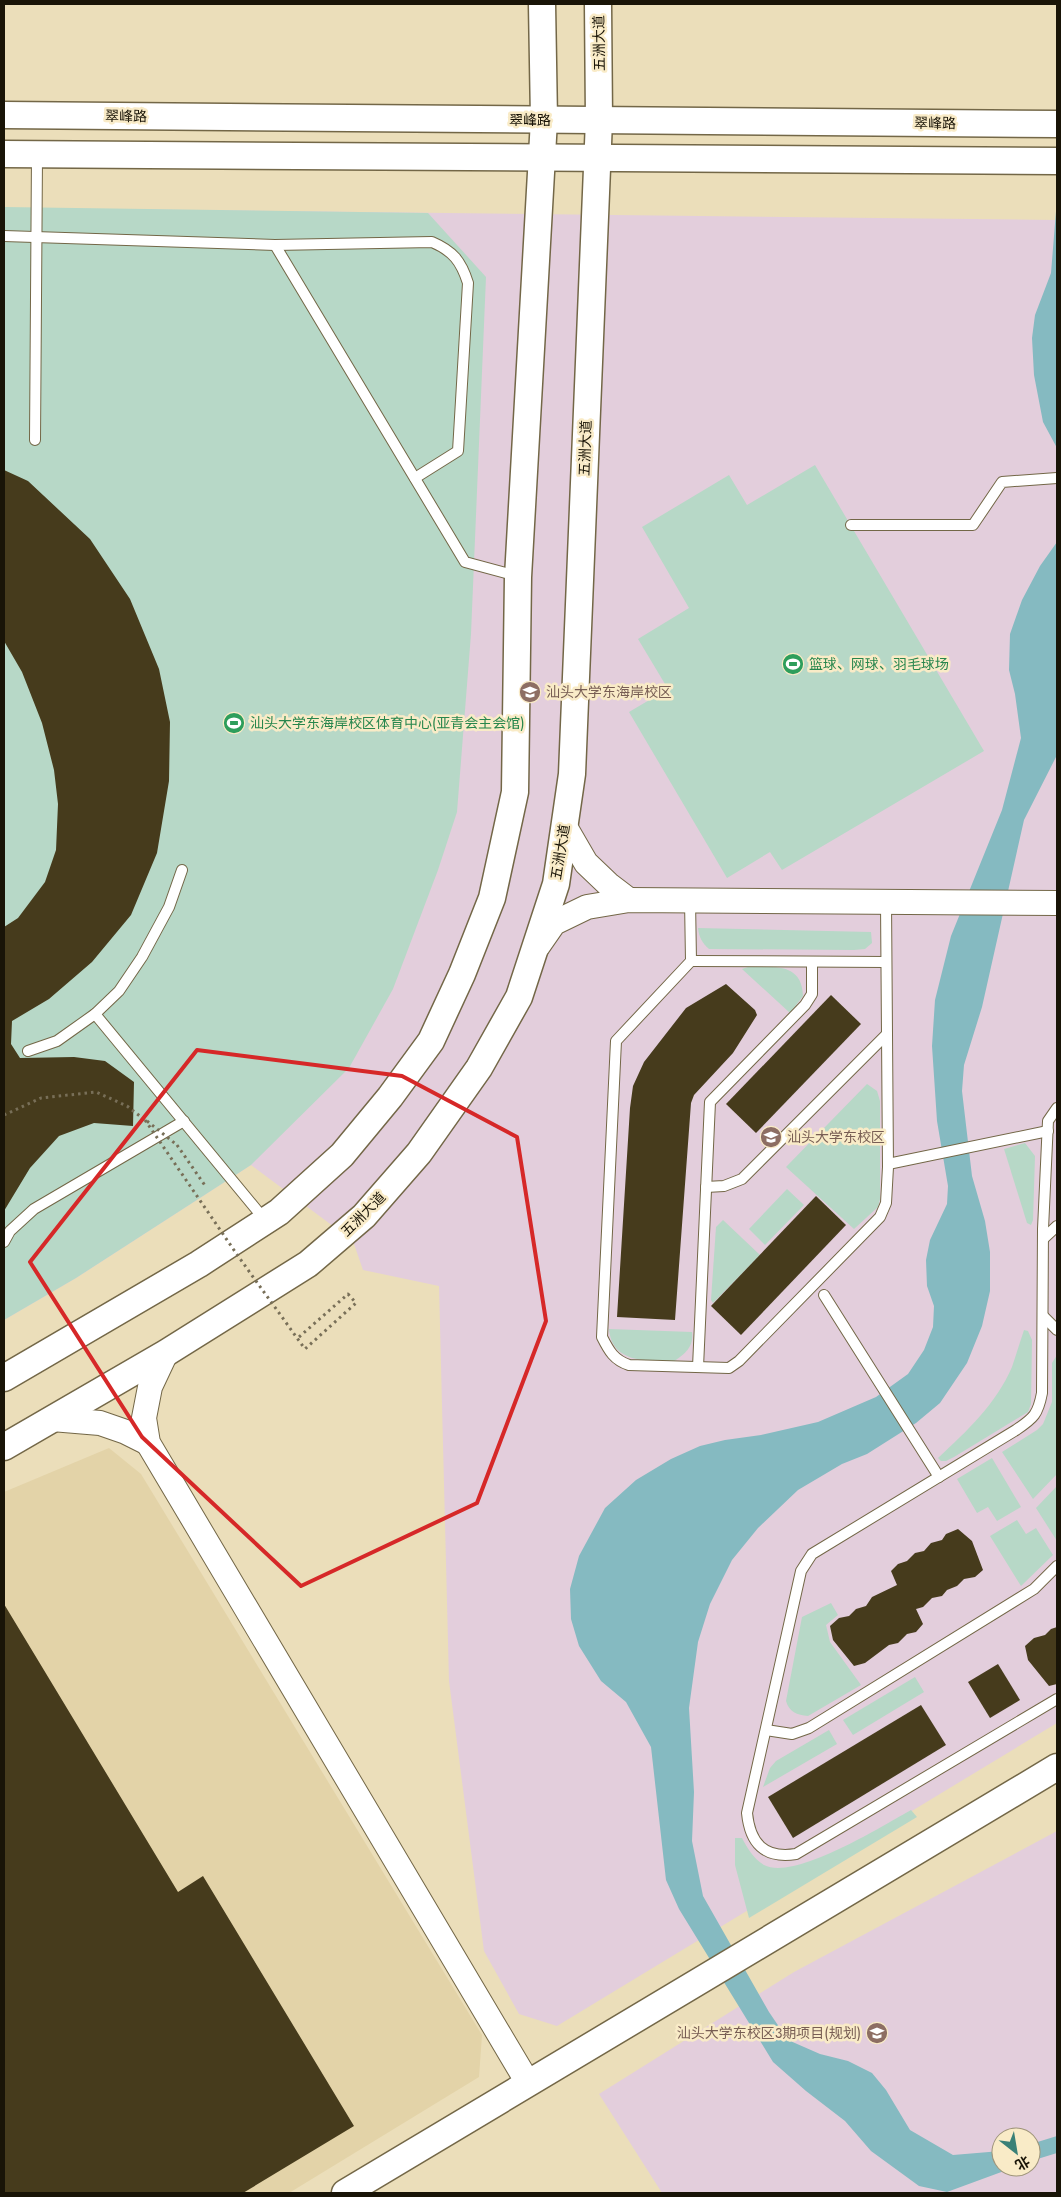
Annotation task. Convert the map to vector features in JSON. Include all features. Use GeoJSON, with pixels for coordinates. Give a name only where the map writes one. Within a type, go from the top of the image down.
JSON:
{"type":"FeatureCollection","features":[{"type":"Feature","properties":{"kind":"main road"},"geometry":{"type":"LineString","coordinates":[[4,1378],[199,1264],[266,1221],[279,1212],[342,1155],[390,1097],[431,1041],[462,974],[492,898],[515,792],[518,577],[544,120],[542,4]]}},
{"type":"Feature","properties":{"kind":"main road","name":"五洲大道"},"geometry":{"type":"LineString","coordinates":[[4,1446],[166,1353],[308,1264],[364,1216],[419,1153],[479,1068],[519,997],[556,884],[572,774],[599,120],[598,4]]}},
{"type":"Feature","properties":{"kind":"main road","name":"翠峰路"},"geometry":{"type":"LineString","coordinates":[[4,115],[1057,124]]}},
{"type":"Feature","properties":{"kind":"main road"},"geometry":{"type":"LineString","coordinates":[[4,154],[1057,161]]}},
{"type":"Feature","properties":{"kind":"main road"},"geometry":{"type":"LineString","coordinates":[[345,2193],[1057,1767]]}},
{"type":"Feature","properties":{"kind":"street"},"geometry":{"type":"LineString","coordinates":[[564,825],[586,863],[608,884],[629,900]]}},
{"type":"Feature","properties":{"kind":"street"},"geometry":{"type":"LineString","coordinates":[[533,955],[554,923],[587,906],[629,900],[1057,903]]}},
{"type":"Feature","properties":{"kind":"street"},"geometry":{"type":"LineString","coordinates":[[166,1353],[150,1387],[144,1418],[148,1443],[528,2083]]}},
{"type":"Feature","properties":{"kind":"street"},"geometry":{"type":"LineString","coordinates":[[52,1419],[100,1423],[126,1432],[148,1443]]}},
{"type":"Feature","properties":{"kind":"lane"},"geometry":{"type":"LineString","coordinates":[[35,440],[38,236],[37,155]]}},
{"type":"Feature","properties":{"kind":"lane"},"geometry":{"type":"LineString","coordinates":[[4,236],[275,245],[432,242],[446,248],[457,259],[468,283],[458,451],[415,478]]}},
{"type":"Feature","properties":{"kind":"lane"},"geometry":{"type":"LineString","coordinates":[[275,245],[465,562],[518,577]]}},
{"type":"Feature","properties":{"kind":"lane"},"geometry":{"type":"LineString","coordinates":[[851,525],[973,525],[1002,482],[1057,478]]}},
{"type":"Feature","properties":{"kind":"lane"},"geometry":{"type":"LineString","coordinates":[[28,1051],[57,1041],[95,1014],[119,991],[142,957],[169,907],[182,870]]}},
{"type":"Feature","properties":{"kind":"lane"},"geometry":{"type":"LineString","coordinates":[[690,900],[691,961],[616,1041],[602,1337],[609,1352],[618,1361],[629,1365],[730,1368],[880,1217],[886,1203],[888,1164],[886,902]]}},
{"type":"Feature","properties":{"kind":"lane"},"geometry":{"type":"LineString","coordinates":[[691,961],[886,962]]}},
{"type":"Feature","properties":{"kind":"lane"},"geometry":{"type":"LineString","coordinates":[[698,1367],[710,1102],[804,1005],[812,994],[812,962]]}},
{"type":"Feature","properties":{"kind":"lane"},"geometry":{"type":"LineString","coordinates":[[95,1014],[266,1221]]}},
{"type":"Feature","properties":{"kind":"lane"},"geometry":{"type":"LineString","coordinates":[[706,1187],[724,1186],[742,1180],[887,1034]]}},
{"type":"Feature","properties":{"kind":"lane"},"geometry":{"type":"LineString","coordinates":[[1057,1108],[1048,1121],[1043,1239],[1042,1393],[1039,1408],[1034,1418],[812,1554],[801,1571],[747,1813],[748,1828],[755,1843],[760,1846],[776,1854],[796,1854],[1057,1699]]}},
{"type":"Feature","properties":{"kind":"lane"},"geometry":{"type":"LineString","coordinates":[[4,1242],[10,1231],[34,1209],[184,1121]]}},
{"type":"Feature","properties":{"kind":"lane"},"geometry":{"type":"LineString","coordinates":[[888,1164],[1048,1131]]}},
{"type":"Feature","properties":{"kind":"lane"},"geometry":{"type":"LineString","coordinates":[[1043,1239],[1057,1226]]}},
{"type":"Feature","properties":{"kind":"lane"},"geometry":{"type":"LineString","coordinates":[[824,1295],[938,1477]]}},
{"type":"Feature","properties":{"kind":"lane"},"geometry":{"type":"LineString","coordinates":[[1043,1316],[1057,1330]]}},
{"type":"Feature","properties":{"kind":"lane"},"geometry":{"type":"LineString","coordinates":[[766,1730],[792,1734],[809,1728],[1034,1589],[1057,1566]]}},
{"type":"Feature","properties":{"kind":"path"},"geometry":{"type":"LineString","coordinates":[[4,1115],[42,1098],[96,1092],[128,1106],[177,1145],[206,1187]]}},
{"type":"Feature","properties":{"kind":"path"},"geometry":{"type":"LineString","coordinates":[[145,1120],[238,1256],[305,1349],[356,1303],[348,1294],[299,1337]]}},
{"type":"Feature","properties":{"kind":"highlighted area"},"geometry":{"type":"Polygon","coordinates":[[[197,1050],[402,1076],[517,1137],[546,1321],[477,1503],[301,1586],[142,1437],[30,1262],[197,1050]]]}},
{"type":"Feature","properties":{"kind":"shaded area","name":"汕头大学东海岸校区"},"geometry":{"type":"Polygon","coordinates":[[[4,208],[1057,220],[1057,1723],[557,2026],[519,2014],[484,1951],[449,1681],[439,1286],[363,1270],[353,1241],[251,1165],[76,1278],[4,1320],[4,208]]]}},
{"type":"Feature","properties":{"kind":"shaded area"},"geometry":{"type":"Polygon","coordinates":[[[109,1448],[141,1474],[482,2035],[479,2077],[289,2193],[4,2193],[4,1492],[109,1448]]]}},
{"type":"Feature","properties":{"kind":"shaded area","name":"汕头大学东校区3期项目(规划)"},"geometry":{"type":"Polygon","coordinates":[[[1057,1831],[1057,2193],[662,2193],[599,2094],[794,1972],[1057,1831]]]}},
{"type":"Feature","properties":{"kind":"green space","name":"汕头大学东海岸校区体育中心(亚青会主会馆)"},"geometry":{"type":"Polygon","coordinates":[[[4,207],[428,213],[486,277],[471,634],[457,812],[438,870],[393,989],[349,1068],[251,1165],[76,1278],[4,1320],[4,207]]]}},
{"type":"Feature","properties":{"kind":"green space","name":"篮球、网球、羽毛球场"},"geometry":{"type":"Polygon","coordinates":[[[815,465],[984,751],[782,870],[770,852],[727,878],[629,712],[668,689],[638,639],[689,608],[642,527],[729,475],[747,505],[815,465]]]}},
{"type":"Feature","properties":{"kind":"green space"},"geometry":{"type":"Polygon","coordinates":[[[698,928],[871,932],[872,943],[865,949],[854,950],[709,949],[701,940],[698,928]]]}},
{"type":"Feature","properties":{"kind":"green space"},"geometry":{"type":"Polygon","coordinates":[[[748,967],[776,967],[792,972],[798,977],[803,996],[790,1013],[742,969],[748,967]]]}},
{"type":"Feature","properties":{"kind":"green space"},"geometry":{"type":"Polygon","coordinates":[[[867,1084],[877,1091],[880,1101],[880,1199],[878,1207],[854,1229],[786,1167],[867,1084]]]}},
{"type":"Feature","properties":{"kind":"green space"},"geometry":{"type":"Polygon","coordinates":[[[1025,1143],[1035,1156],[1033,1220],[1031,1225],[1027,1223],[1004,1149],[1025,1143]]]}},
{"type":"Feature","properties":{"kind":"green space"},"geometry":{"type":"Polygon","coordinates":[[[787,1189],[804,1205],[765,1245],[749,1229],[787,1189]]]}},
{"type":"Feature","properties":{"kind":"green space"},"geometry":{"type":"Polygon","coordinates":[[[723,1220],[760,1255],[713,1303],[711,1300],[716,1227],[723,1220]]]}},
{"type":"Feature","properties":{"kind":"green space"},"geometry":{"type":"Polygon","coordinates":[[[609,1329],[692,1332],[692,1342],[688,1350],[673,1362],[642,1360],[632,1358],[617,1349],[609,1329]]]}},
{"type":"Feature","properties":{"kind":"green space"},"geometry":{"type":"Polygon","coordinates":[[[1024,1330],[1028,1331],[1032,1340],[1031,1404],[1028,1412],[954,1457],[941,1461],[938,1458],[970,1427],[998,1393],[1012,1367],[1024,1330]]]}},
{"type":"Feature","properties":{"kind":"green space"},"geometry":{"type":"Polygon","coordinates":[[[1057,1355],[1057,1474],[1033,1499],[1002,1452],[1037,1430],[1043,1424],[1052,1402],[1052,1363],[1057,1355]]]}},
{"type":"Feature","properties":{"kind":"green space"},"geometry":{"type":"Polygon","coordinates":[[[992,1458],[1021,1507],[997,1521],[988,1507],[977,1513],[957,1479],[992,1458]]]}},
{"type":"Feature","properties":{"kind":"green space"},"geometry":{"type":"Polygon","coordinates":[[[1057,1486],[1057,1541],[1036,1508],[1057,1486]]]}},
{"type":"Feature","properties":{"kind":"green space"},"geometry":{"type":"Polygon","coordinates":[[[1017,1520],[1026,1534],[1036,1528],[1053,1555],[1021,1586],[990,1536],[1017,1520]]]}},
{"type":"Feature","properties":{"kind":"green space"},"geometry":{"type":"Polygon","coordinates":[[[831,1603],[838,1615],[826,1625],[830,1642],[861,1685],[808,1716],[800,1715],[791,1710],[786,1701],[802,1617],[831,1603]]]}},
{"type":"Feature","properties":{"kind":"green space"},"geometry":{"type":"Polygon","coordinates":[[[915,1677],[924,1692],[853,1735],[843,1720],[915,1677]]]}},
{"type":"Feature","properties":{"kind":"green space"},"geometry":{"type":"Polygon","coordinates":[[[829,1730],[837,1744],[763,1787],[770,1768],[776,1761],[829,1730]]]}},
{"type":"Feature","properties":{"kind":"green space"},"geometry":{"type":"Polygon","coordinates":[[[911,1810],[917,1817],[749,1918],[735,1865],[735,1838],[742,1838],[751,1853],[764,1865],[778,1868],[816,1859],[838,1850],[911,1810]]]}},
{"type":"Feature","properties":{"kind":"water"},"geometry":{"type":"Polygon","coordinates":[[[1057,199],[1057,448],[1043,422],[1034,375],[1032,338],[1035,315],[1051,273],[1057,199]]]}},
{"type":"Feature","properties":{"kind":"water"},"geometry":{"type":"Polygon","coordinates":[[[1057,542],[1057,755],[1024,820],[982,1007],[964,1065],[962,1091],[972,1176],[985,1221],[990,1252],[990,1291],[982,1326],[967,1363],[940,1403],[916,1423],[867,1454],[842,1464],[798,1490],[758,1528],[732,1560],[710,1604],[698,1642],[689,1708],[694,1792],[692,1841],[703,1896],[769,2012],[788,2040],[820,2054],[848,2061],[872,2073],[886,2090],[910,2130],[953,2155],[991,2152],[991,2176],[947,2192],[919,2186],[871,2151],[845,2121],[806,2091],[773,2062],[679,1909],[666,1880],[651,1747],[626,1702],[601,1681],[579,1646],[571,1619],[570,1589],[579,1556],[605,1508],[636,1480],[671,1459],[700,1446],[818,1422],[876,1397],[908,1374],[924,1350],[933,1327],[934,1306],[927,1286],[926,1260],[930,1240],[947,1204],[948,1186],[937,1121],[932,1046],[935,1000],[951,936],[1002,810],[1021,738],[1015,694],[1009,670],[1010,634],[1022,600],[1040,566],[1057,542]]]}},
{"type":"Feature","properties":{"kind":"water"},"geometry":{"type":"Polygon","coordinates":[[[1057,2136],[1057,2153],[1041,2158],[1041,2141],[1057,2136]]]}},
{"type":"Feature","properties":{"kind":"building"},"geometry":{"type":"Polygon","coordinates":[[[4,470],[28,481],[90,539],[130,599],[159,669],[170,722],[169,781],[157,853],[131,915],[92,962],[49,999],[12,1021],[11,1044],[20,1058],[74,1057],[105,1061],[134,1082],[133,1126],[94,1123],[59,1136],[30,1168],[4,1211],[4,927],[18,918],[45,882],[56,850],[58,804],[54,770],[42,723],[22,672],[4,641],[4,470]]]}},
{"type":"Feature","properties":{"kind":"building"},"geometry":{"type":"Polygon","coordinates":[[[726,984],[755,1010],[757,1015],[733,1053],[694,1095],[691,1103],[675,1320],[617,1317],[633,1086],[644,1062],[686,1008],[726,984]]]}},
{"type":"Feature","properties":{"kind":"building"},"geometry":{"type":"Polygon","coordinates":[[[831,995],[861,1024],[756,1133],[726,1104],[831,995]]]}},
{"type":"Feature","properties":{"kind":"building"},"geometry":{"type":"Polygon","coordinates":[[[816,1196],[846,1225],[741,1335],[711,1306],[816,1196]]]}},
{"type":"Feature","properties":{"kind":"building"},"geometry":{"type":"Polygon","coordinates":[[[958,1529],[972,1541],[983,1570],[975,1577],[964,1579],[957,1586],[947,1590],[942,1596],[932,1598],[923,1607],[916,1609],[923,1624],[916,1632],[907,1634],[898,1643],[889,1645],[865,1663],[854,1666],[833,1640],[830,1626],[839,1618],[849,1616],[856,1609],[866,1606],[872,1597],[897,1585],[891,1571],[898,1564],[907,1561],[915,1553],[924,1551],[931,1543],[942,1540],[946,1534],[958,1529]]]}},
{"type":"Feature","properties":{"kind":"building"},"geometry":{"type":"Polygon","coordinates":[[[4,1604],[178,1892],[203,1876],[354,2126],[243,2193],[4,2193],[4,1604]]]}},
{"type":"Feature","properties":{"kind":"building"},"geometry":{"type":"Polygon","coordinates":[[[1057,1627],[1057,1684],[1049,1686],[1028,1660],[1025,1646],[1034,1638],[1045,1635],[1051,1629],[1057,1627]]]}},
{"type":"Feature","properties":{"kind":"building"},"geometry":{"type":"Polygon","coordinates":[[[998,1664],[1020,1700],[990,1718],[968,1682],[998,1664]]]}},
{"type":"Feature","properties":{"kind":"building"},"geometry":{"type":"Polygon","coordinates":[[[921,1705],[946,1745],[793,1838],[768,1797],[921,1705]]]}},
{"type":"Feature","properties":{"kind":"place","name":"篮球、网球、羽毛球场"},"geometry":{"type":"Point","coordinates":[793,664]}},
{"type":"Feature","properties":{"kind":"place","name":"汕头大学东海岸校区"},"geometry":{"type":"Point","coordinates":[530,692]}},
{"type":"Feature","properties":{"kind":"place","name":"汕头大学东海岸校区体育中心(亚青会主会馆)"},"geometry":{"type":"Point","coordinates":[234,723]}},
{"type":"Feature","properties":{"kind":"place","name":"汕头大学东校区"},"geometry":{"type":"Point","coordinates":[771,1137]}},
{"type":"Feature","properties":{"kind":"place","name":"汕头大学东校区3期项目(规划)"},"geometry":{"type":"Point","coordinates":[877,2033]}}]}
